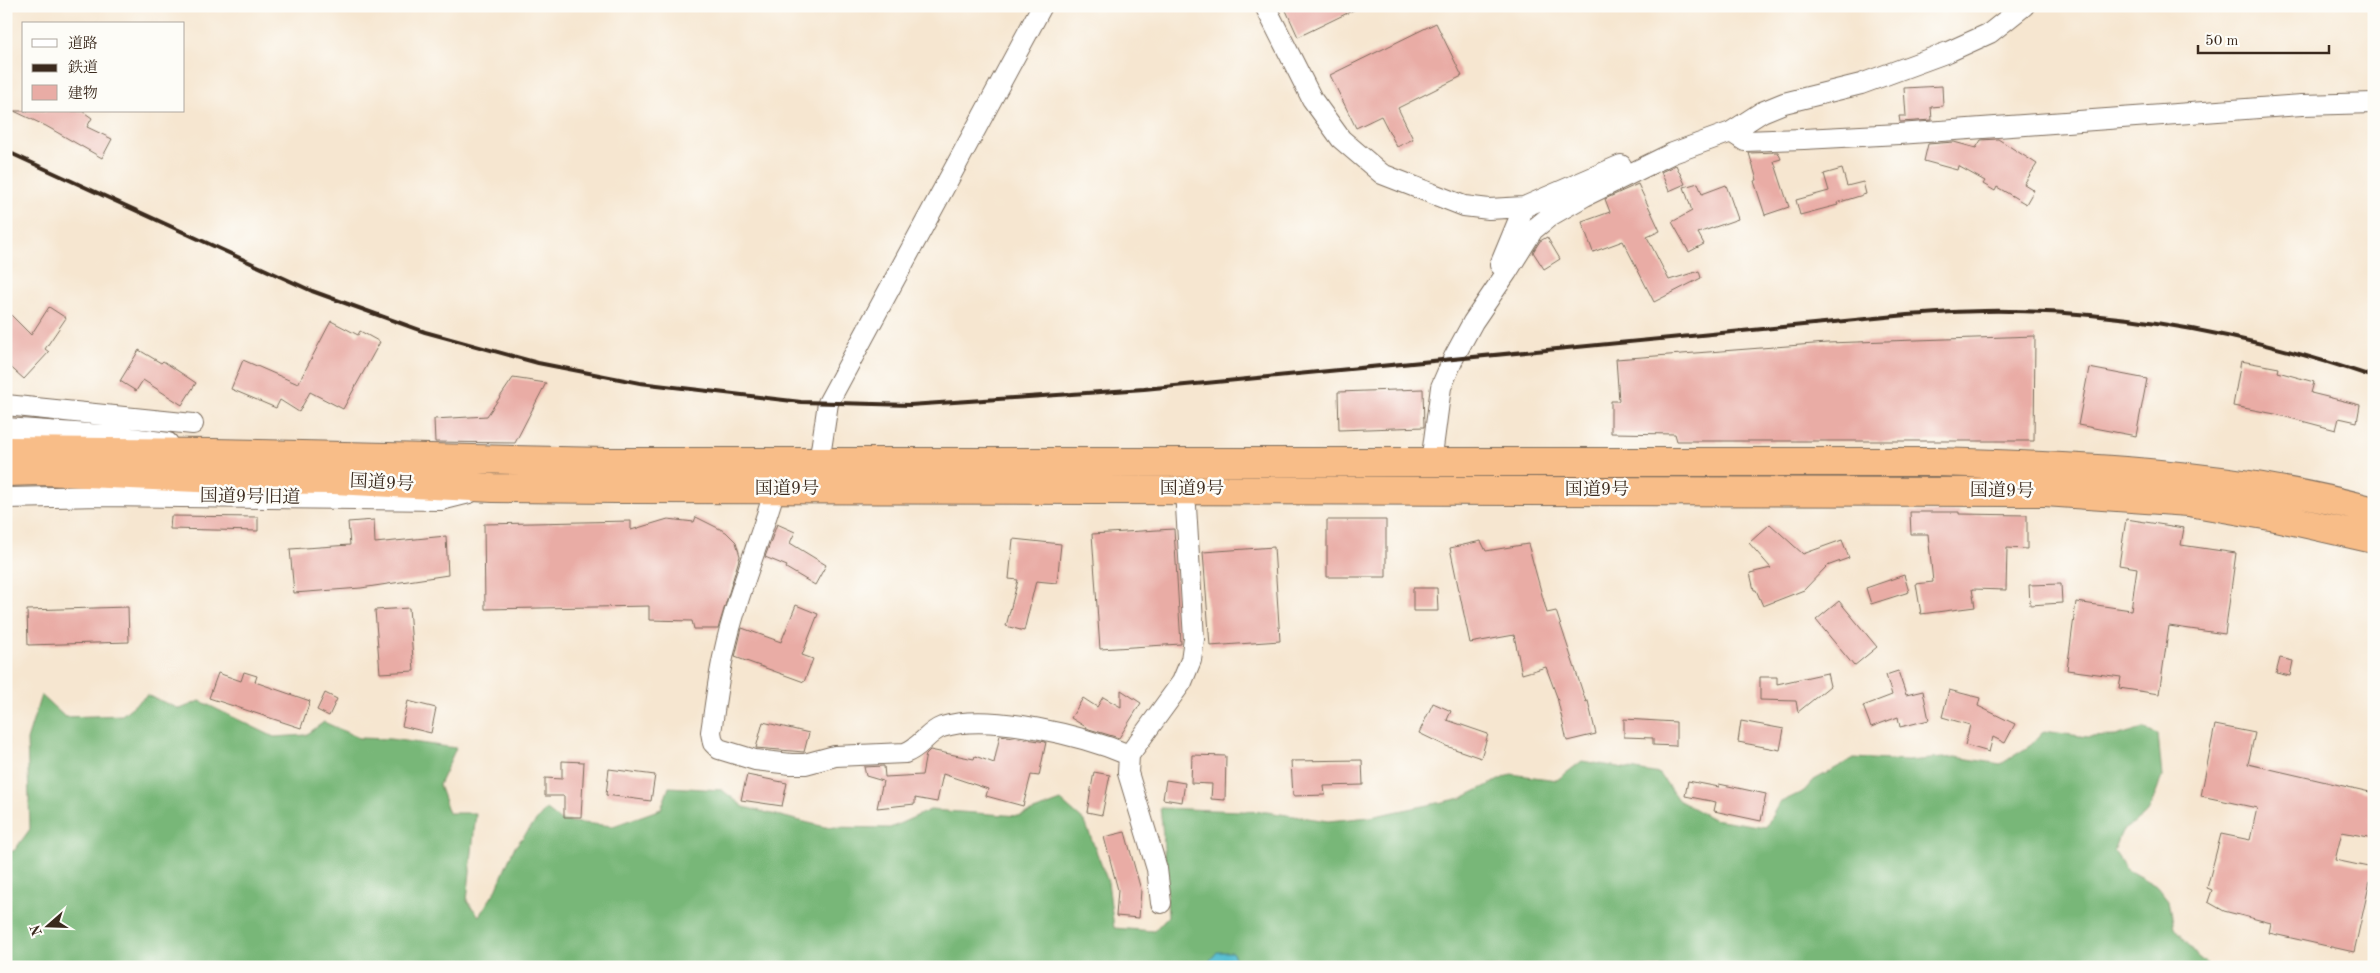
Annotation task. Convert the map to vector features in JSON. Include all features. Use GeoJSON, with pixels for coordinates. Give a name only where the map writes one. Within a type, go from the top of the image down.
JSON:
{"type":"FeatureCollection","features":[{"type":"Feature","properties":{"kind":"highway","name":"国道9号"},"geometry":{"type":"LineString","coordinates":[[6,452],[213,454],[596,462],[1936,462],[2042,466],[2190,476],[2274,490],[2374,511]]}},
{"type":"Feature","properties":{"kind":"highway","name":"国道9号"},"geometry":{"type":"LineString","coordinates":[[6,472],[42,471],[220,479],[334,480],[493,488],[2045,492],[2188,502],[2276,517],[2374,540]]}},
{"type":"Feature","properties":{"kind":"street"},"geometry":{"type":"LineString","coordinates":[[819,463],[828,403],[1042,6]]}},
{"type":"Feature","properties":{"kind":"street"},"geometry":{"type":"LineString","coordinates":[[1265,6],[1312,99],[1341,138],[1382,174],[1464,206],[1489,209],[1524,207],[1612,168],[1677,143],[1698,144]]}},
{"type":"Feature","properties":{"kind":"street"},"geometry":{"type":"LineString","coordinates":[[1431,463],[1441,387],[1473,322],[1533,230],[1550,216],[1673,153],[1731,132],[1762,112],[1784,103],[1861,84],[1948,52],[1990,33],[2024,6]]}},
{"type":"Feature","properties":{"kind":"street"},"geometry":{"type":"LineString","coordinates":[[1731,132],[1745,141],[1804,139],[2292,106],[2374,103]]}},
{"type":"Feature","properties":{"kind":"street"},"geometry":{"type":"LineString","coordinates":[[1499,284],[1499,268],[1524,207]]}},
{"type":"Feature","properties":{"kind":"street"},"geometry":{"type":"LineString","coordinates":[[6,405],[193,424]]}},
{"type":"Feature","properties":{"kind":"street"},"geometry":{"type":"LineString","coordinates":[[6,428],[159,440],[213,454]]}},
{"type":"Feature","properties":{"kind":"street","name":"国道9号旧道"},"geometry":{"type":"LineString","coordinates":[[6,498],[102,496],[441,500],[493,488]]}},
{"type":"Feature","properties":{"kind":"street"},"geometry":{"type":"LineString","coordinates":[[775,489],[759,544],[739,597],[724,654],[711,732],[713,743],[719,750],[755,760],[805,764],[835,756],[905,752],[915,749],[941,728],[974,723],[1030,727],[1101,744],[1129,755]]}},
{"type":"Feature","properties":{"kind":"street"},"geometry":{"type":"LineString","coordinates":[[1161,903],[1157,869],[1128,773],[1129,755],[1182,682],[1191,660],[1194,639],[1185,490]]}},
{"type":"Feature","properties":{"kind":"green space"},"geometry":{"type":"Polygon","coordinates":[[[41,695],[65,717],[122,715],[147,695],[180,709],[200,701],[274,737],[306,735],[324,722],[359,738],[390,739],[456,748],[439,785],[449,813],[476,813],[467,901],[479,916],[496,890],[514,848],[546,809],[561,821],[613,826],[661,809],[669,787],[722,790],[744,807],[825,827],[890,828],[930,810],[1020,816],[1061,801],[1085,822],[1108,882],[1114,928],[1154,931],[1168,916],[1160,808],[1267,812],[1328,821],[1370,817],[1462,798],[1511,774],[1557,780],[1582,761],[1660,774],[1678,800],[1713,819],[1766,827],[1779,803],[1804,791],[1814,780],[1854,758],[1907,761],[1955,757],[2001,764],[2031,745],[2044,731],[2087,737],[2116,736],[2143,728],[2158,734],[2162,777],[2148,813],[2122,831],[2114,851],[2126,869],[2158,887],[2169,901],[2174,927],[2197,956],[2210,967],[6,967],[6,851],[14,851],[30,829],[27,740],[41,695]]]}},
{"type":"Feature","properties":{"kind":"water"},"geometry":{"type":"Polygon","coordinates":[[[1217,952],[1232,952],[1241,967],[1204,967],[1217,952]]]}},
{"type":"Feature","properties":{"kind":"building"},"geometry":{"type":"Polygon","coordinates":[[[1284,6],[1362,6],[1298,37],[1284,6]]]}},
{"type":"Feature","properties":{"kind":"building"},"geometry":{"type":"Polygon","coordinates":[[[1436,23],[1462,76],[1398,108],[1413,139],[1397,147],[1381,116],[1356,128],[1330,75],[1436,23]]]}},
{"type":"Feature","properties":{"kind":"building"},"geometry":{"type":"Polygon","coordinates":[[[1942,86],[1943,106],[1931,107],[1932,120],[1900,122],[1899,116],[1906,116],[1904,88],[1942,86]]]}},
{"type":"Feature","properties":{"kind":"building"},"geometry":{"type":"Polygon","coordinates":[[[14,111],[83,112],[92,118],[87,127],[112,139],[102,158],[46,126],[14,111]]]}},
{"type":"Feature","properties":{"kind":"building"},"geometry":{"type":"Polygon","coordinates":[[[1998,139],[2037,164],[2024,184],[2034,190],[2026,204],[1997,187],[1995,191],[1983,184],[1985,181],[1958,166],[1957,170],[1924,161],[1928,144],[1954,142],[1976,148],[1981,140],[1998,139]]]}},
{"type":"Feature","properties":{"kind":"building"},"geometry":{"type":"Polygon","coordinates":[[[1778,152],[1781,159],[1774,161],[1789,207],[1765,215],[1754,181],[1757,180],[1749,153],[1778,152]]]}},
{"type":"Feature","properties":{"kind":"building"},"geometry":{"type":"Polygon","coordinates":[[[1676,165],[1685,184],[1669,191],[1661,172],[1676,165]]]}},
{"type":"Feature","properties":{"kind":"building"},"geometry":{"type":"Polygon","coordinates":[[[1842,169],[1847,186],[1863,182],[1866,194],[1837,203],[1838,205],[1800,215],[1796,200],[1829,191],[1824,174],[1842,169]]]}},
{"type":"Feature","properties":{"kind":"building"},"geometry":{"type":"Polygon","coordinates":[[[1698,183],[1702,194],[1726,185],[1738,219],[1698,233],[1704,244],[1689,252],[1672,222],[1692,211],[1684,187],[1698,183]]]}},
{"type":"Feature","properties":{"kind":"building"},"geometry":{"type":"Polygon","coordinates":[[[1638,184],[1660,231],[1647,237],[1669,280],[1699,271],[1701,278],[1654,302],[1623,241],[1593,252],[1582,222],[1610,212],[1605,199],[1638,184]]]}},
{"type":"Feature","properties":{"kind":"building"},"geometry":{"type":"Polygon","coordinates":[[[1547,237],[1560,259],[1544,269],[1533,252],[1540,241],[1547,237]]]}},
{"type":"Feature","properties":{"kind":"building"},"geometry":{"type":"Polygon","coordinates":[[[49,307],[66,318],[45,349],[49,352],[24,379],[6,363],[6,310],[31,335],[49,307]]]}},
{"type":"Feature","properties":{"kind":"building"},"geometry":{"type":"Polygon","coordinates":[[[331,321],[358,335],[360,331],[380,342],[343,409],[310,392],[299,412],[280,400],[276,408],[231,389],[243,360],[298,384],[331,321]]]}},
{"type":"Feature","properties":{"kind":"building"},"geometry":{"type":"Polygon","coordinates":[[[2035,336],[2034,441],[1677,441],[1675,434],[1611,433],[1611,401],[1619,401],[1616,359],[1827,343],[2035,336]]]}},
{"type":"Feature","properties":{"kind":"building"},"geometry":{"type":"Polygon","coordinates":[[[139,350],[161,363],[163,361],[196,383],[182,405],[143,380],[136,391],[120,381],[139,350]]]}},
{"type":"Feature","properties":{"kind":"building"},"geometry":{"type":"Polygon","coordinates":[[[2241,361],[2279,368],[2278,372],[2314,382],[2311,393],[2360,405],[2357,422],[2339,418],[2336,430],[2275,414],[2233,406],[2241,361]]]}},
{"type":"Feature","properties":{"kind":"building"},"geometry":{"type":"Polygon","coordinates":[[[2089,368],[2147,379],[2136,436],[2078,425],[2089,368]]]}},
{"type":"Feature","properties":{"kind":"building"},"geometry":{"type":"Polygon","coordinates":[[[513,378],[546,383],[515,443],[435,442],[434,419],[487,416],[513,378]]]}},
{"type":"Feature","properties":{"kind":"building"},"geometry":{"type":"Polygon","coordinates":[[[1423,389],[1424,427],[1339,430],[1338,392],[1423,389]]]}},
{"type":"Feature","properties":{"kind":"building"},"geometry":{"type":"Polygon","coordinates":[[[1910,512],[2027,515],[2027,549],[2007,548],[2006,590],[1972,589],[1975,607],[1921,614],[1916,584],[1933,582],[1928,534],[1911,534],[1910,512]]]}},
{"type":"Feature","properties":{"kind":"building"},"geometry":{"type":"Polygon","coordinates":[[[171,516],[258,517],[258,531],[170,529],[171,516]]]}},
{"type":"Feature","properties":{"kind":"building"},"geometry":{"type":"Polygon","coordinates":[[[696,517],[726,532],[736,542],[740,556],[718,629],[694,629],[692,621],[649,620],[649,606],[485,609],[484,524],[631,521],[631,530],[668,519],[694,522],[696,517]]]}},
{"type":"Feature","properties":{"kind":"building"},"geometry":{"type":"Polygon","coordinates":[[[2126,519],[2184,528],[2181,545],[2236,553],[2225,634],[2169,626],[2159,694],[2119,688],[2121,677],[2067,670],[2076,602],[2131,610],[2137,568],[2119,565],[2126,519]]]}},
{"type":"Feature","properties":{"kind":"building"},"geometry":{"type":"Polygon","coordinates":[[[374,520],[375,543],[446,536],[448,575],[361,588],[294,593],[290,549],[350,545],[348,522],[374,520]]]}},
{"type":"Feature","properties":{"kind":"building"},"geometry":{"type":"Polygon","coordinates":[[[1327,520],[1386,520],[1386,577],[1327,577],[1327,520]]]}},
{"type":"Feature","properties":{"kind":"building"},"geometry":{"type":"Polygon","coordinates":[[[777,524],[795,532],[790,543],[826,565],[815,585],[786,568],[787,566],[765,557],[777,524]]]}},
{"type":"Feature","properties":{"kind":"building"},"geometry":{"type":"Polygon","coordinates":[[[1770,524],[1803,554],[1842,540],[1849,558],[1827,566],[1804,590],[1763,606],[1756,590],[1754,590],[1750,573],[1771,568],[1749,543],[1770,524]]]}},
{"type":"Feature","properties":{"kind":"building"},"geometry":{"type":"Polygon","coordinates":[[[1174,529],[1181,644],[1100,649],[1092,534],[1174,529]]]}},
{"type":"Feature","properties":{"kind":"building"},"geometry":{"type":"Polygon","coordinates":[[[1013,539],[1061,544],[1057,583],[1036,581],[1024,631],[1006,626],[1018,580],[1009,579],[1013,539]]]}},
{"type":"Feature","properties":{"kind":"building"},"geometry":{"type":"Polygon","coordinates":[[[1481,541],[1486,551],[1528,544],[1547,613],[1556,611],[1586,702],[1588,701],[1596,734],[1567,741],[1557,697],[1546,667],[1522,674],[1514,635],[1470,643],[1450,548],[1481,541]]]}},
{"type":"Feature","properties":{"kind":"building"},"geometry":{"type":"Polygon","coordinates":[[[1274,547],[1280,641],[1210,646],[1203,552],[1274,547]]]}},
{"type":"Feature","properties":{"kind":"building"},"geometry":{"type":"Polygon","coordinates":[[[1904,575],[1909,592],[1871,604],[1866,588],[1904,575]]]}},
{"type":"Feature","properties":{"kind":"building"},"geometry":{"type":"Polygon","coordinates":[[[2061,584],[2062,603],[2030,605],[2029,585],[2061,584]]]}},
{"type":"Feature","properties":{"kind":"building"},"geometry":{"type":"Polygon","coordinates":[[[1413,588],[1437,588],[1438,611],[1413,611],[1413,588]]]}},
{"type":"Feature","properties":{"kind":"building"},"geometry":{"type":"Polygon","coordinates":[[[1839,601],[1877,647],[1854,666],[1816,620],[1839,601]]]}},
{"type":"Feature","properties":{"kind":"building"},"geometry":{"type":"Polygon","coordinates":[[[796,605],[818,614],[802,655],[813,659],[804,682],[735,657],[742,628],[781,642],[796,605]]]}},
{"type":"Feature","properties":{"kind":"building"},"geometry":{"type":"Polygon","coordinates":[[[128,607],[129,642],[28,645],[27,610],[128,607]]]}},
{"type":"Feature","properties":{"kind":"building"},"geometry":{"type":"Polygon","coordinates":[[[409,608],[414,671],[380,673],[375,610],[409,608]]]}},
{"type":"Feature","properties":{"kind":"building"},"geometry":{"type":"Polygon","coordinates":[[[2280,658],[2293,661],[2290,676],[2276,673],[2280,658]]]}},
{"type":"Feature","properties":{"kind":"building"},"geometry":{"type":"Polygon","coordinates":[[[1898,671],[1906,695],[1923,691],[1929,720],[1900,727],[1898,717],[1871,727],[1863,706],[1892,695],[1886,675],[1898,671]]]}},
{"type":"Feature","properties":{"kind":"building"},"geometry":{"type":"Polygon","coordinates":[[[244,672],[257,676],[255,682],[310,701],[301,728],[209,698],[218,673],[241,681],[244,672]]]}},
{"type":"Feature","properties":{"kind":"building"},"geometry":{"type":"Polygon","coordinates":[[[1827,673],[1830,686],[1798,712],[1796,701],[1760,700],[1760,677],[1777,677],[1777,684],[1827,673]]]}},
{"type":"Feature","properties":{"kind":"building"},"geometry":{"type":"Polygon","coordinates":[[[1121,690],[1141,703],[1119,738],[1089,729],[1071,718],[1083,698],[1097,707],[1103,697],[1121,707],[1121,690]]]}},
{"type":"Feature","properties":{"kind":"building"},"geometry":{"type":"Polygon","coordinates":[[[1949,690],[1980,698],[1978,706],[2015,724],[2005,743],[1993,737],[1989,752],[1965,745],[1970,725],[1942,717],[1949,690]]]}},
{"type":"Feature","properties":{"kind":"building"},"geometry":{"type":"Polygon","coordinates":[[[325,693],[337,699],[329,716],[317,710],[325,693]]]}},
{"type":"Feature","properties":{"kind":"building"},"geometry":{"type":"Polygon","coordinates":[[[408,701],[436,708],[431,733],[402,726],[408,701]]]}},
{"type":"Feature","properties":{"kind":"building"},"geometry":{"type":"Polygon","coordinates":[[[1433,703],[1451,711],[1447,720],[1488,734],[1481,758],[1446,746],[1419,733],[1433,703]]]}},
{"type":"Feature","properties":{"kind":"building"},"geometry":{"type":"Polygon","coordinates":[[[1624,719],[1676,722],[1676,746],[1653,745],[1653,738],[1624,737],[1624,719]]]}},
{"type":"Feature","properties":{"kind":"building"},"geometry":{"type":"Polygon","coordinates":[[[1741,721],[1784,729],[1780,750],[1738,742],[1741,721]]]}},
{"type":"Feature","properties":{"kind":"building"},"geometry":{"type":"Polygon","coordinates":[[[763,722],[809,733],[804,752],[756,748],[763,722]]]}},
{"type":"Feature","properties":{"kind":"building"},"geometry":{"type":"Polygon","coordinates":[[[2215,725],[2255,733],[2248,764],[2374,793],[2374,838],[2342,832],[2335,860],[2373,868],[2354,952],[2269,933],[2271,923],[2224,911],[2208,902],[2212,890],[2207,888],[2221,834],[2250,840],[2257,808],[2201,796],[2215,725]]]}},
{"type":"Feature","properties":{"kind":"building"},"geometry":{"type":"Polygon","coordinates":[[[1000,735],[1046,742],[1039,776],[1031,775],[1023,806],[986,796],[988,789],[943,774],[937,802],[915,798],[915,804],[877,808],[883,781],[866,776],[864,767],[884,766],[885,777],[922,775],[926,754],[930,750],[974,759],[975,756],[994,763],[1000,735]]]}},
{"type":"Feature","properties":{"kind":"building"},"geometry":{"type":"Polygon","coordinates":[[[1192,755],[1226,756],[1225,800],[1211,799],[1212,784],[1191,783],[1192,755]]]}},
{"type":"Feature","properties":{"kind":"building"},"geometry":{"type":"Polygon","coordinates":[[[1362,760],[1363,785],[1324,786],[1325,795],[1293,796],[1291,761],[1362,760]]]}},
{"type":"Feature","properties":{"kind":"building"},"geometry":{"type":"Polygon","coordinates":[[[562,761],[584,762],[581,817],[564,817],[564,796],[545,796],[545,778],[562,779],[562,761]]]}},
{"type":"Feature","properties":{"kind":"building"},"geometry":{"type":"Polygon","coordinates":[[[609,769],[655,775],[651,801],[606,795],[609,769]]]}},
{"type":"Feature","properties":{"kind":"building"},"geometry":{"type":"Polygon","coordinates":[[[1094,772],[1110,775],[1102,815],[1087,812],[1094,772]]]}},
{"type":"Feature","properties":{"kind":"building"},"geometry":{"type":"Polygon","coordinates":[[[747,775],[787,783],[782,806],[741,800],[747,775]]]}},
{"type":"Feature","properties":{"kind":"building"},"geometry":{"type":"Polygon","coordinates":[[[1166,780],[1185,783],[1182,802],[1163,799],[1166,780]]]}},
{"type":"Feature","properties":{"kind":"building"},"geometry":{"type":"Polygon","coordinates":[[[1688,781],[1719,787],[1719,784],[1766,794],[1761,821],[1714,811],[1716,802],[1685,796],[1688,781]]]}},
{"type":"Feature","properties":{"kind":"building"},"geometry":{"type":"Polygon","coordinates":[[[1125,832],[1141,890],[1139,918],[1116,916],[1118,890],[1104,837],[1125,832]]]}},
{"type":"Feature","properties":{"kind":"railway"},"geometry":{"type":"LineString","coordinates":[[6,151],[312,291],[425,332],[538,363],[640,383],[801,402],[910,405],[1144,389],[1907,315],[1984,311],[2056,312],[2102,316],[2194,329],[2285,350],[2374,377]]}}]}
